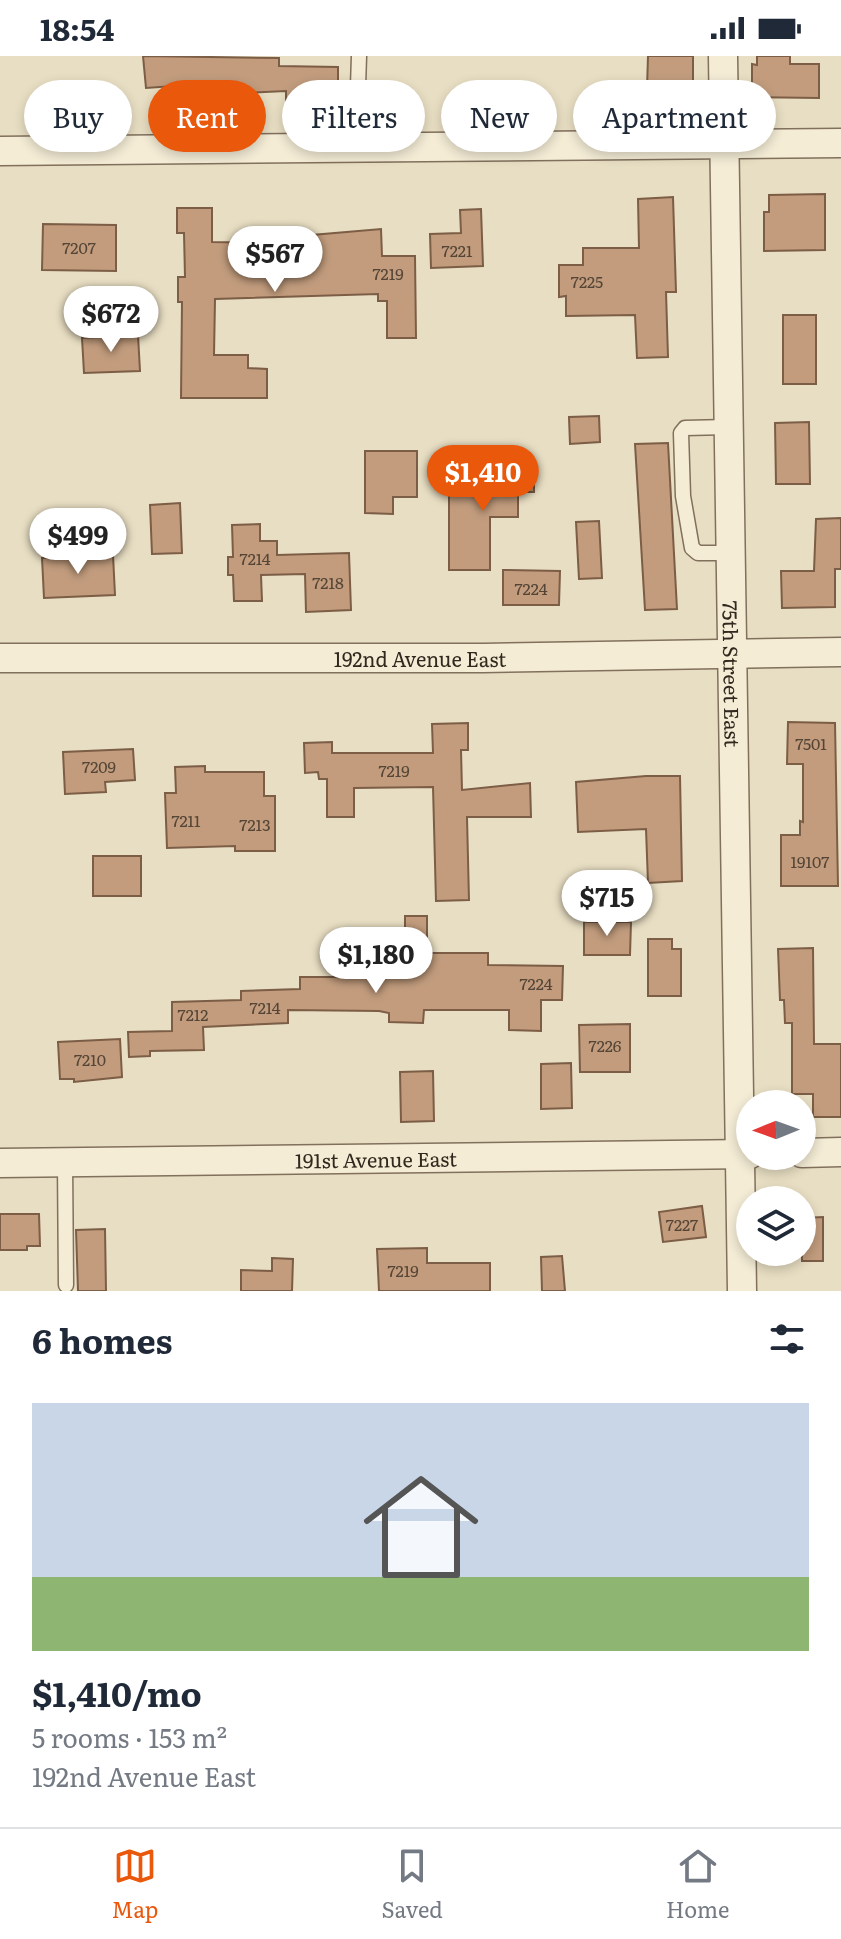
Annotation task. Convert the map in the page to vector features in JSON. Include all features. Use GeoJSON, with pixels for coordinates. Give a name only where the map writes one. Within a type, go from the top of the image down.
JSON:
{"type":"FeatureCollection","features":[{"type":"Feature","properties":{"kind":"street","name":"75th Street East"},"geometry":{"type":"LineString","coordinates":[[723,56],[723,80]]}},
{"type":"Feature","properties":{"kind":"street"},"geometry":{"type":"LineString","coordinates":[[776,143],[841,143]]}},
{"type":"Feature","properties":{"kind":"street"},"geometry":{"type":"LineString","coordinates":[[425,146],[573,145]]}},
{"type":"Feature","properties":{"kind":"street"},"geometry":{"type":"LineString","coordinates":[[0,151],[282,148]]}},
{"type":"Feature","properties":{"kind":"street","name":"75th Street East"},"geometry":{"type":"LineString","coordinates":[[724,152],[731,654],[743,1090]]}},
{"type":"Feature","properties":{"kind":"street","name":"192nd Avenue East"},"geometry":{"type":"LineString","coordinates":[[0,658],[841,652]]}},
{"type":"Feature","properties":{"kind":"street"},"geometry":{"type":"LineString","coordinates":[[816,1153],[841,1152]]}},
{"type":"Feature","properties":{"kind":"street","name":"191st Avenue East"},"geometry":{"type":"LineString","coordinates":[[0,1163],[736,1154]]}},
{"type":"Feature","properties":{"kind":"street","name":"75th Street East"},"geometry":{"type":"LineString","coordinates":[[742,1291],[745,1170]]}},
{"type":"Feature","properties":{"kind":"lane"},"geometry":{"type":"LineString","coordinates":[[358,80],[359,56]]}},
{"type":"Feature","properties":{"kind":"lane"},"geometry":{"type":"LineString","coordinates":[[728,427],[685,428],[681,433],[683,496],[692,548],[698,553],[729,553]]}},
{"type":"Feature","properties":{"kind":"lane"},"geometry":{"type":"LineString","coordinates":[[65,1162],[66,1285]]}},
{"type":"Feature","properties":{"kind":"building"},"geometry":{"type":"Polygon","coordinates":[[[143,56],[279,58],[279,66],[338,67],[338,80],[282,80],[282,91],[266,92],[266,80],[148,80],[146,88],[143,56]]]}},
{"type":"Feature","properties":{"kind":"building"},"geometry":{"type":"Polygon","coordinates":[[[648,56],[693,56],[693,80],[647,80],[648,56]]]}},
{"type":"Feature","properties":{"kind":"building"},"geometry":{"type":"Polygon","coordinates":[[[757,56],[790,56],[790,64],[819,64],[819,98],[776,97],[776,80],[752,80],[752,64],[757,65],[757,56]]]}},
{"type":"Feature","properties":{"kind":"building"},"geometry":{"type":"Polygon","coordinates":[[[825,194],[825,250],[764,251],[764,212],[769,212],[769,195],[825,194]]]}},
{"type":"Feature","properties":{"kind":"building"},"geometry":{"type":"Polygon","coordinates":[[[673,197],[676,292],[666,292],[668,357],[637,358],[635,315],[566,316],[566,296],[559,297],[559,265],[583,265],[583,248],[639,248],[638,199],[673,197]]]}},
{"type":"Feature","properties":{"kind":"building"},"geometry":{"type":"Polygon","coordinates":[[[177,208],[212,208],[212,242],[271,243],[270,267],[313,266],[312,235],[381,229],[382,256],[415,256],[416,338],[387,338],[387,301],[378,301],[378,294],[215,299],[214,355],[248,355],[248,368],[267,369],[267,398],[181,398],[182,302],[178,302],[178,277],[185,277],[184,233],[177,233],[177,208]]]}},
{"type":"Feature","properties":{"kind":"building"},"geometry":{"type":"Polygon","coordinates":[[[481,209],[483,266],[431,268],[430,234],[461,233],[460,210],[481,209]]]}},
{"type":"Feature","properties":{"kind":"building"},"geometry":{"type":"Polygon","coordinates":[[[43,224],[116,225],[116,271],[42,270],[43,224]]]}},
{"type":"Feature","properties":{"kind":"building"},"geometry":{"type":"Polygon","coordinates":[[[783,315],[816,315],[816,384],[783,384],[783,315]]]}},
{"type":"Feature","properties":{"kind":"building"},"geometry":{"type":"Polygon","coordinates":[[[138,335],[140,371],[84,373],[82,338],[138,335]]]}},
{"type":"Feature","properties":{"kind":"building"},"geometry":{"type":"Polygon","coordinates":[[[599,416],[600,442],[570,444],[569,417],[599,416]]]}},
{"type":"Feature","properties":{"kind":"building"},"geometry":{"type":"Polygon","coordinates":[[[809,422],[810,484],[776,484],[775,423],[809,422]]]}},
{"type":"Feature","properties":{"kind":"building"},"geometry":{"type":"Polygon","coordinates":[[[668,443],[677,609],[645,610],[635,444],[668,443]]]}},
{"type":"Feature","properties":{"kind":"building"},"geometry":{"type":"Polygon","coordinates":[[[365,451],[417,451],[417,497],[393,497],[393,514],[365,513],[365,451]]]}},
{"type":"Feature","properties":{"kind":"building"},"geometry":{"type":"Polygon","coordinates":[[[494,465],[534,465],[534,492],[518,492],[518,517],[490,517],[490,570],[449,570],[449,479],[495,478],[494,465]]]}},
{"type":"Feature","properties":{"kind":"building"},"geometry":{"type":"Polygon","coordinates":[[[180,503],[182,553],[152,554],[150,505],[180,503]]]}},
{"type":"Feature","properties":{"kind":"building"},"geometry":{"type":"Polygon","coordinates":[[[841,518],[841,569],[835,569],[835,607],[782,608],[781,571],[814,571],[816,519],[841,518]]]}},
{"type":"Feature","properties":{"kind":"building"},"geometry":{"type":"Polygon","coordinates":[[[599,521],[602,578],[579,579],[576,522],[599,521]]]}},
{"type":"Feature","properties":{"kind":"building"},"geometry":{"type":"Polygon","coordinates":[[[260,524],[260,541],[277,541],[277,555],[349,553],[351,610],[306,612],[305,574],[261,575],[262,601],[234,601],[233,575],[228,575],[228,557],[233,557],[232,525],[260,524]]]}},
{"type":"Feature","properties":{"kind":"building"},"geometry":{"type":"Polygon","coordinates":[[[113,555],[115,595],[44,598],[42,558],[113,555]]]}},
{"type":"Feature","properties":{"kind":"building"},"geometry":{"type":"Polygon","coordinates":[[[503,570],[560,571],[559,605],[503,605],[503,570]]]}},
{"type":"Feature","properties":{"kind":"building"},"geometry":{"type":"Polygon","coordinates":[[[788,722],[835,723],[838,886],[781,886],[781,835],[800,835],[800,821],[803,822],[803,764],[787,764],[788,722]]]}},
{"type":"Feature","properties":{"kind":"building"},"geometry":{"type":"Polygon","coordinates":[[[468,723],[468,750],[461,750],[462,790],[530,783],[531,817],[467,817],[469,900],[436,901],[433,787],[354,788],[354,817],[327,817],[327,779],[319,779],[318,772],[305,773],[304,743],[332,742],[332,753],[433,753],[432,724],[468,723]]]}},
{"type":"Feature","properties":{"kind":"building"},"geometry":{"type":"Polygon","coordinates":[[[133,749],[135,780],[105,782],[106,792],[65,794],[63,752],[133,749]]]}},
{"type":"Feature","properties":{"kind":"building"},"geometry":{"type":"Polygon","coordinates":[[[205,766],[205,772],[264,772],[264,796],[275,796],[275,851],[235,851],[235,846],[167,848],[165,793],[176,793],[175,767],[205,766]]]}},
{"type":"Feature","properties":{"kind":"building"},"geometry":{"type":"Polygon","coordinates":[[[680,776],[682,881],[648,883],[646,829],[578,832],[576,782],[680,776]]]}},
{"type":"Feature","properties":{"kind":"building"},"geometry":{"type":"Polygon","coordinates":[[[93,856],[141,856],[141,896],[93,896],[93,856]]]}},
{"type":"Feature","properties":{"kind":"building"},"geometry":{"type":"Polygon","coordinates":[[[405,916],[427,916],[427,953],[488,953],[488,965],[563,966],[562,1000],[541,1000],[541,1031],[509,1030],[509,1010],[424,1010],[423,1023],[389,1022],[389,1013],[379,1011],[288,1010],[288,1023],[203,1027],[204,1050],[150,1051],[150,1056],[129,1057],[128,1032],[172,1031],[172,1002],[241,1000],[241,991],[300,989],[300,977],[392,977],[392,957],[403,958],[405,950],[405,916]]]}},
{"type":"Feature","properties":{"kind":"building"},"geometry":{"type":"Polygon","coordinates":[[[584,922],[631,922],[630,955],[584,955],[584,922]]]}},
{"type":"Feature","properties":{"kind":"building"},"geometry":{"type":"Polygon","coordinates":[[[648,939],[672,939],[672,949],[681,949],[681,996],[648,996],[648,939]]]}},
{"type":"Feature","properties":{"kind":"building"},"geometry":{"type":"Polygon","coordinates":[[[813,948],[814,1044],[841,1044],[841,1117],[816,1117],[816,1090],[792,1090],[792,1023],[785,1023],[784,1000],[780,1000],[778,949],[813,948]]]}},
{"type":"Feature","properties":{"kind":"building"},"geometry":{"type":"Polygon","coordinates":[[[630,1024],[630,1072],[580,1072],[579,1025],[630,1024]]]}},
{"type":"Feature","properties":{"kind":"building"},"geometry":{"type":"Polygon","coordinates":[[[120,1039],[122,1077],[74,1082],[74,1079],[60,1079],[58,1042],[120,1039]]]}},
{"type":"Feature","properties":{"kind":"building"},"geometry":{"type":"Polygon","coordinates":[[[571,1063],[572,1108],[541,1109],[541,1064],[571,1063]]]}},
{"type":"Feature","properties":{"kind":"building"},"geometry":{"type":"Polygon","coordinates":[[[433,1071],[434,1121],[401,1122],[400,1072],[433,1071]]]}},
{"type":"Feature","properties":{"kind":"building"},"geometry":{"type":"Polygon","coordinates":[[[702,1206],[706,1237],[663,1242],[659,1212],[702,1206]]]}},
{"type":"Feature","properties":{"kind":"building"},"geometry":{"type":"Polygon","coordinates":[[[0,1214],[39,1214],[40,1246],[27,1246],[27,1250],[0,1250],[0,1214]]]}},
{"type":"Feature","properties":{"kind":"building"},"geometry":{"type":"Polygon","coordinates":[[[816,1217],[823,1217],[823,1261],[816,1261],[816,1217]]]}},
{"type":"Feature","properties":{"kind":"building"},"geometry":{"type":"Polygon","coordinates":[[[105,1229],[106,1291],[78,1291],[76,1230],[105,1229]]]}},
{"type":"Feature","properties":{"kind":"building"},"geometry":{"type":"Polygon","coordinates":[[[427,1248],[427,1263],[490,1263],[490,1291],[379,1291],[377,1249],[427,1248]]]}},
{"type":"Feature","properties":{"kind":"building"},"geometry":{"type":"Polygon","coordinates":[[[562,1256],[565,1291],[542,1291],[541,1257],[562,1256]]]}},
{"type":"Feature","properties":{"kind":"building"},"geometry":{"type":"Polygon","coordinates":[[[272,1258],[293,1259],[292,1291],[241,1291],[241,1270],[272,1271],[272,1258]]]}}]}
